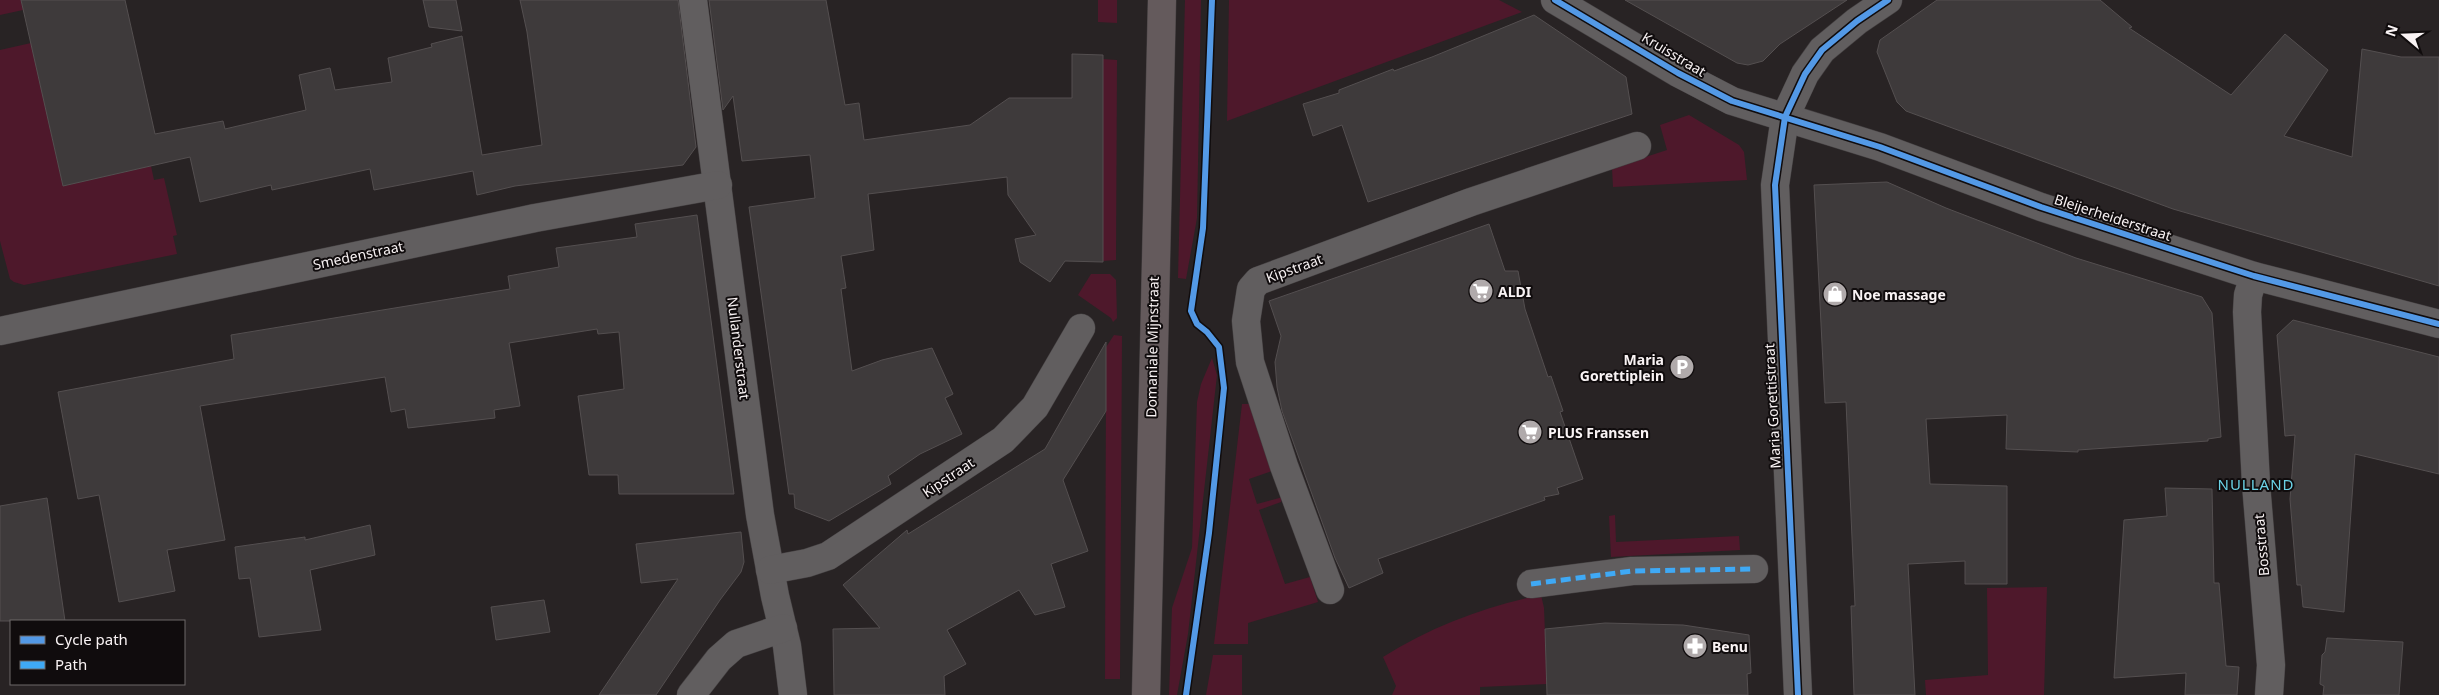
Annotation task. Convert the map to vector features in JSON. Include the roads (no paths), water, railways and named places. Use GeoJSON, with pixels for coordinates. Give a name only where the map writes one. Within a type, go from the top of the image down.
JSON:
{"type":"FeatureCollection","features":[{"type":"Feature","properties":{"kind":"main road","name":"Domaniale Mijnstraat"},"geometry":{"type":"LineString","coordinates":[[1146,695],[1162,0]]}},
{"type":"Feature","properties":{"kind":"street","name":"Nullanderstraat"},"geometry":{"type":"LineString","coordinates":[[693,0],[760,515],[790,661],[793,695]]}},
{"type":"Feature","properties":{"kind":"street","name":"Kruisstraat"},"geometry":{"type":"LineString","coordinates":[[1555,0],[1707,89],[1732,101],[1785,117]]}},
{"type":"Feature","properties":{"kind":"street","name":"Maria Gorettistraat"},"geometry":{"type":"LineString","coordinates":[[1798,695],[1774,185],[1785,117],[1805,74],[1822,50],[1857,21],[1888,0]]}},
{"type":"Feature","properties":{"kind":"street","name":"Bleijerheiderstraat"},"geometry":{"type":"LineString","coordinates":[[1785,117],[1880,147],[2041,207],[2254,276],[2439,324]]}},
{"type":"Feature","properties":{"kind":"street","name":"Kipstraat"},"geometry":{"type":"LineString","coordinates":[[1330,590],[1284,466],[1250,362],[1246,321],[1251,289],[1258,281],[1472,202],[1637,146]]}},
{"type":"Feature","properties":{"kind":"street","name":"Smedenstraat"},"geometry":{"type":"LineString","coordinates":[[0,331],[525,220],[718,185]]}},
{"type":"Feature","properties":{"kind":"street","name":"Bosstraat"},"geometry":{"type":"LineString","coordinates":[[2254,276],[2248,295],[2247,312],[2256,484],[2271,665],[2270,695]]}},
{"type":"Feature","properties":{"kind":"street","name":"Kipstraat"},"geometry":{"type":"LineString","coordinates":[[770,570],[807,563],[828,556],[1003,440],[1035,407],[1080,328]]}},
{"type":"Feature","properties":{"kind":"street"},"geometry":{"type":"LineString","coordinates":[[1531,584],[1632,571],[1754,569]]}},
{"type":"Feature","properties":{"kind":"street"},"geometry":{"type":"LineString","coordinates":[[691,695],[718,659],[736,644],[783,628]]}},
{"type":"Feature","properties":{"kind":"place","name":"ALDI"},"geometry":{"type":"Point","coordinates":[1481,291]}},
{"type":"Feature","properties":{"kind":"place","name":"Noe massage"},"geometry":{"type":"Point","coordinates":[1835,294]}},
{"type":"Feature","properties":{"kind":"place","name":"Maria Gorettiplein"},"geometry":{"type":"Point","coordinates":[1682,367]}},
{"type":"Feature","properties":{"kind":"place","name":"PLUS Franssen"},"geometry":{"type":"Point","coordinates":[1530,432]}},
{"type":"Feature","properties":{"kind":"place","name":"Benu"},"geometry":{"type":"Point","coordinates":[1695,646]}},
{"type":"Feature","properties":{"kind":"district","name":"NULLAND"},"geometry":{"type":"Point","coordinates":[2256,484]}}]}
